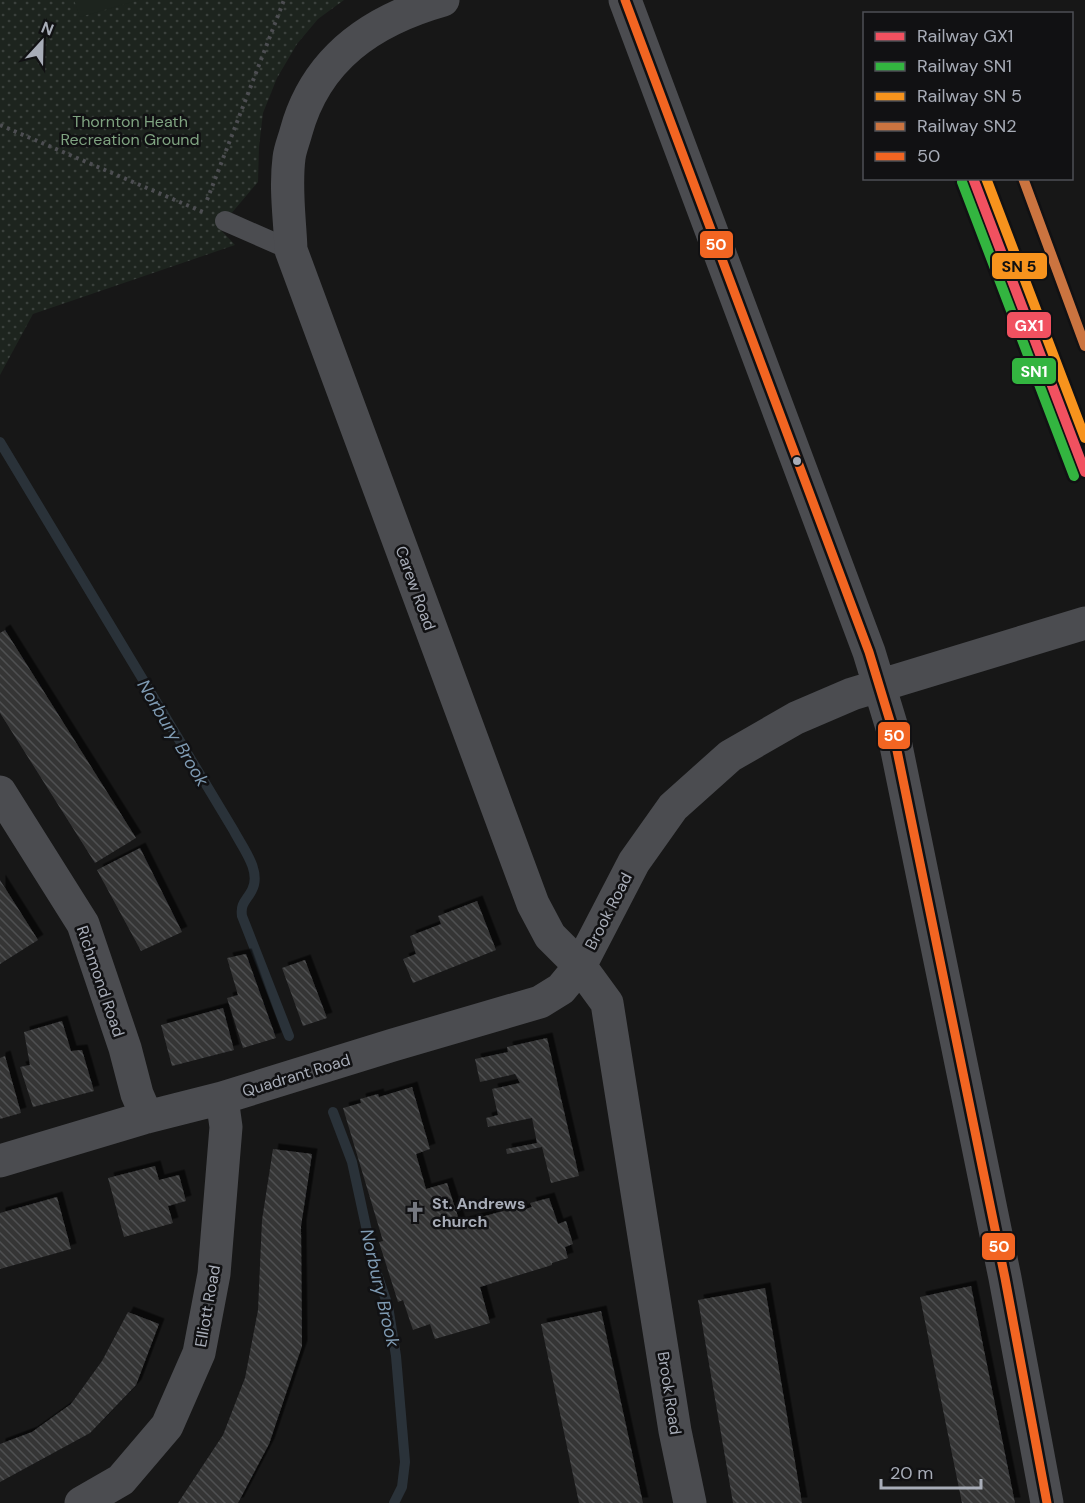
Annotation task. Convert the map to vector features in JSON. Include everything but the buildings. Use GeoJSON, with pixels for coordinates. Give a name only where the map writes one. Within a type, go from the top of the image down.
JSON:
{"type":"FeatureCollection","features":[{"type":"Feature","properties":{"kind":"street","name":"Carew Road"},"geometry":{"type":"LineString","coordinates":[[443,0],[372,29],[346,48],[325,72],[309,96],[289,157],[288,195],[291,250],[533,904],[550,936],[580,966]]}},
{"type":"Feature","properties":{"kind":"street"},"geometry":{"type":"LineString","coordinates":[[625,0],[880,685],[893,731],[994,1220],[1047,1503]]}},
{"type":"Feature","properties":{"kind":"street","name":"Brook Road"},"geometry":{"type":"LineString","coordinates":[[690,1503],[675,1431],[607,1003],[580,966],[634,862],[673,807],[730,756],[796,718],[852,694],[1085,623]]}},
{"type":"Feature","properties":{"kind":"street","name":"Richmond Road"},"geometry":{"type":"LineString","coordinates":[[0,792],[83,924],[125,1048],[137,1094],[147,1117]]}},
{"type":"Feature","properties":{"kind":"street","name":"Quadrant Road"},"geometry":{"type":"LineString","coordinates":[[0,1161],[147,1117],[222,1098],[540,1002],[561,990],[580,966]]}},
{"type":"Feature","properties":{"kind":"street","name":"Elliott Road"},"geometry":{"type":"LineString","coordinates":[[81,1503],[120,1480],[167,1426],[199,1353],[214,1274],[226,1127],[222,1098]]}},
{"type":"Feature","properties":{"kind":"lane"},"geometry":{"type":"LineString","coordinates":[[225,221],[291,250]]}},
{"type":"Feature","properties":{"kind":"path"},"geometry":{"type":"LineString","coordinates":[[207,200],[284,0]]}},
{"type":"Feature","properties":{"kind":"path"},"geometry":{"type":"LineString","coordinates":[[0,125],[202,212]]}},
{"type":"Feature","properties":{"kind":"green space","name":"Thornton Heath Recreation Ground"},"geometry":{"type":"Polygon","coordinates":[[[0,0],[344,0],[318,19],[297,44],[277,78],[263,113],[258,182],[219,228],[235,245],[33,314],[0,375],[0,0]]]}},
{"type":"Feature","properties":{"kind":"green space"},"geometry":{"type":"Polygon","coordinates":[[[74,0],[139,0],[80,17],[74,0]]]}},
{"type":"Feature","properties":{"kind":"waterway","name":"Norbury Brook"},"geometry":{"type":"LineString","coordinates":[[0,442],[250,859],[255,875],[254,883],[243,905],[242,916],[289,1036]]}},
{"type":"Feature","properties":{"kind":"waterway","name":"Norbury Brook"},"geometry":{"type":"LineString","coordinates":[[333,1112],[352,1162],[375,1268],[388,1306],[396,1356],[405,1462],[402,1487],[394,1503]]}},
{"type":"Feature","properties":{"kind":"rail line","name":"GX1"},"geometry":{"type":"LineString","coordinates":[[974,180],[1085,472]]}},
{"type":"Feature","properties":{"kind":"rail line","name":"SN2"},"geometry":{"type":"LineString","coordinates":[[1024,180],[1085,346]]}},
{"type":"Feature","properties":{"kind":"rail line","name":"SN1"},"geometry":{"type":"LineString","coordinates":[[962,182],[1074,476]]}},
{"type":"Feature","properties":{"kind":"transit line","name":"50"},"geometry":{"type":"LineString","coordinates":[[625,0],[869,652],[893,731],[1005,1278],[1047,1503]]}},
{"type":"Feature","properties":{"kind":"transit line"},"geometry":{"type":"LineString","coordinates":[[987,180],[1085,438]]}},
{"type":"Feature","properties":{"kind":"place","name":"St. Andrews church"},"geometry":{"type":"Point","coordinates":[415,1212]}}]}
